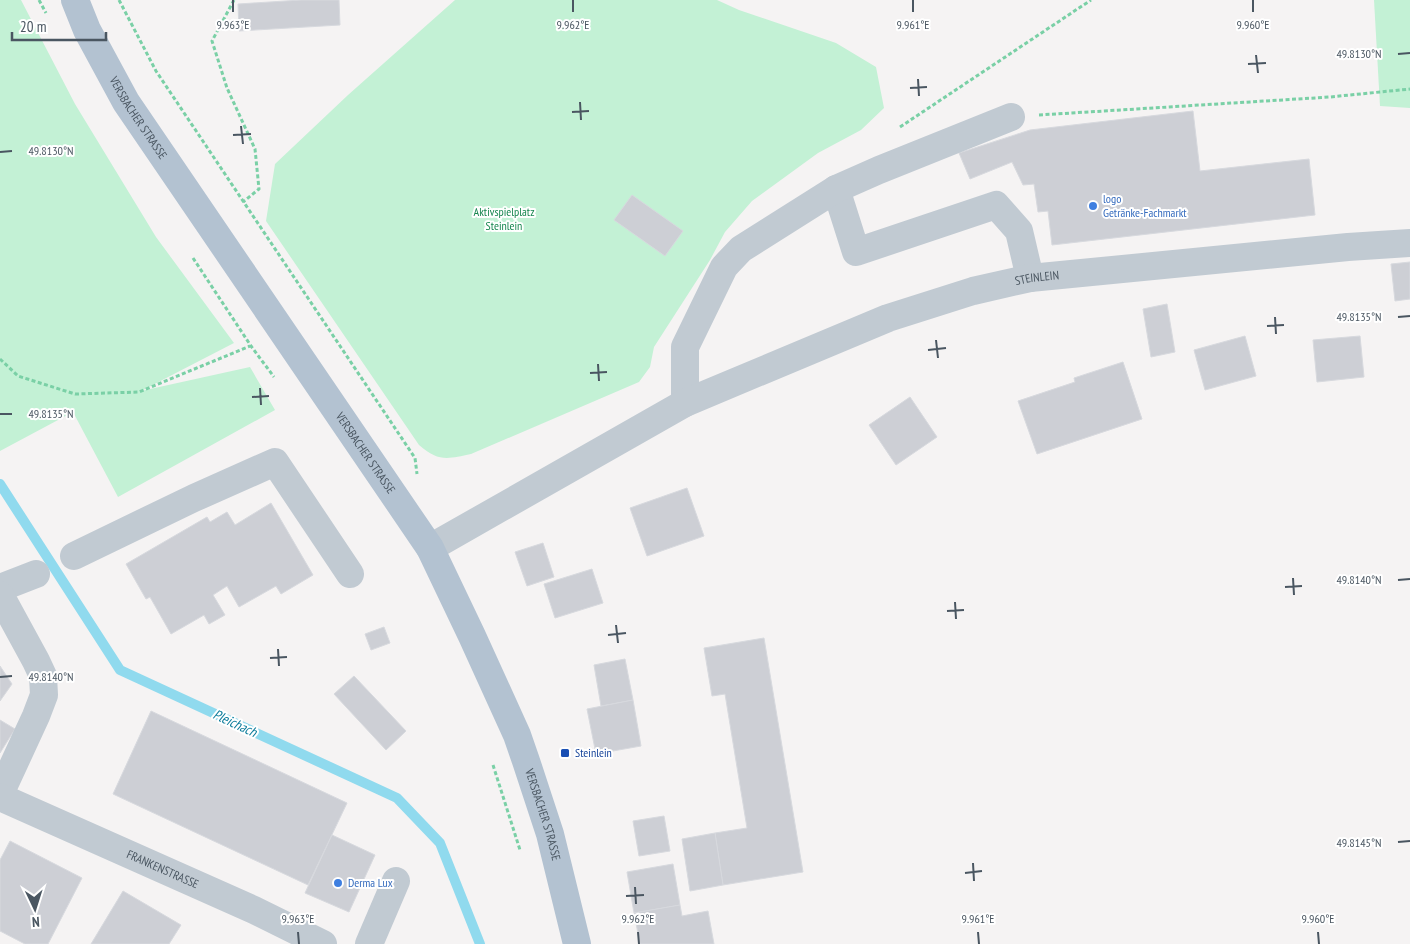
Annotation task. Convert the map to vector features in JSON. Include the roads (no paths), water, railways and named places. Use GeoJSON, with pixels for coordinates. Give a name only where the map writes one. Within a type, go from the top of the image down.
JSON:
{"type":"FeatureCollection","features":[{"type":"Feature","properties":{"kind":"main road","name":"VERSBACHER STRASSE"},"geometry":{"type":"LineString","coordinates":[[75,0],[87,30],[126,102],[430,548],[472,636],[526,761],[550,834],[576,944]]}},
{"type":"Feature","properties":{"kind":"street"},"geometry":{"type":"LineString","coordinates":[[685,403],[685,347],[724,267],[741,249],[836,189],[1011,117]]}},
{"type":"Feature","properties":{"kind":"street"},"geometry":{"type":"LineString","coordinates":[[836,189],[856,252],[996,205],[1019,231],[1030,278]]}},
{"type":"Feature","properties":{"kind":"street","name":"STEINLEIN"},"geometry":{"type":"LineString","coordinates":[[430,548],[685,403],[888,318],[973,291],[1030,278],[1348,247],[1410,243]]}},
{"type":"Feature","properties":{"kind":"street"},"geometry":{"type":"LineString","coordinates":[[74,556],[194,498],[275,462],[350,574]]}},
{"type":"Feature","properties":{"kind":"street"},"geometry":{"type":"LineString","coordinates":[[0,588],[36,574]]}},
{"type":"Feature","properties":{"kind":"street"},"geometry":{"type":"LineString","coordinates":[[0,595],[43,676],[44,695],[0,796]]}},
{"type":"Feature","properties":{"kind":"street","name":"FRANKENSTRASSE"},"geometry":{"type":"LineString","coordinates":[[0,796],[254,910],[323,944]]}},
{"type":"Feature","properties":{"kind":"street"},"geometry":{"type":"LineString","coordinates":[[369,944],[396,881]]}},
{"type":"Feature","properties":{"kind":"waterway","name":"Pleichach"},"geometry":{"type":"LineString","coordinates":[[0,484],[120,670],[397,798],[440,843],[480,944]]}},
{"type":"Feature","properties":{"kind":"place","name":"logo Getränke-Fachmarkt"},"geometry":{"type":"Point","coordinates":[1093,206]}},
{"type":"Feature","properties":{"kind":"place","name":"Steinlein"},"geometry":{"type":"Point","coordinates":[565,753]}},
{"type":"Feature","properties":{"kind":"place","name":"Derma Lux"},"geometry":{"type":"Point","coordinates":[338,883]}},
{"type":"Feature","properties":{"kind":"park label","name":"Aktivspielplatz Steinlein"},"geometry":{"type":"Point","coordinates":[504,219]}}]}
